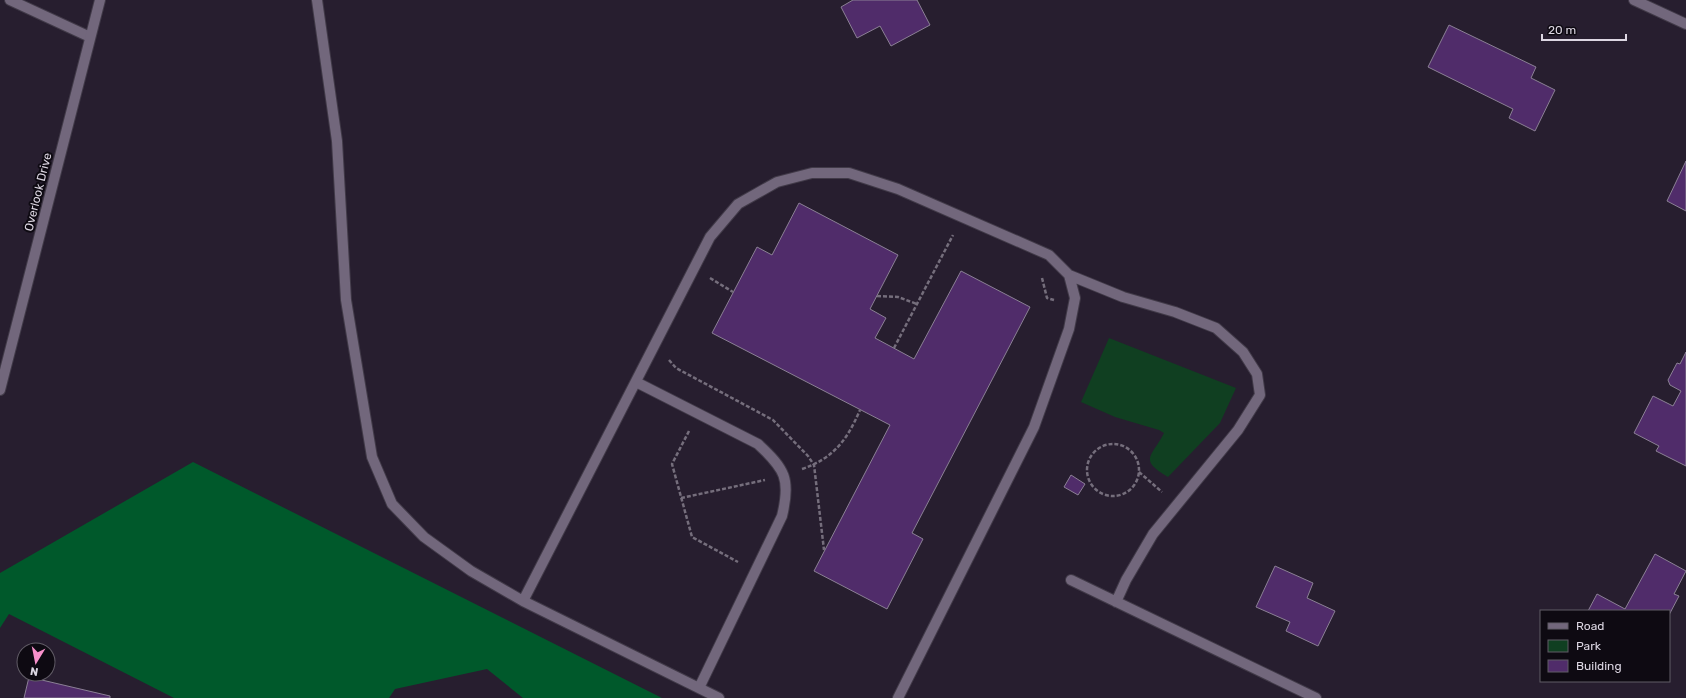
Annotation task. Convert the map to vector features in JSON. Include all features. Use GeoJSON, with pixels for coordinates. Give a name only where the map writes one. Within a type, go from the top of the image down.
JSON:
{"type":"FeatureCollection","features":[{"type":"Feature","properties":{"kind":"street"},"geometry":{"type":"LineString","coordinates":[[10,0],[90,36]]}},
{"type":"Feature","properties":{"kind":"street","name":"Overlook Drive"},"geometry":{"type":"LineString","coordinates":[[0,390],[100,0]]}},
{"type":"Feature","properties":{"kind":"street"},"geometry":{"type":"LineString","coordinates":[[317,0],[336,141],[346,300],[372,457],[392,504],[424,537],[471,571],[523,600],[719,698]]}},
{"type":"Feature","properties":{"kind":"street"},"geometry":{"type":"LineString","coordinates":[[1634,0],[1686,24]]}},
{"type":"Feature","properties":{"kind":"street"},"geometry":{"type":"LineString","coordinates":[[523,600],[710,237],[738,204],[777,182],[812,173],[849,173],[898,189],[1049,256],[1069,275],[1123,297],[1175,312],[1216,328],[1243,352],[1257,374],[1260,395],[1238,430],[1153,534],[1126,580],[1116,602]]}},
{"type":"Feature","properties":{"kind":"street"},"geometry":{"type":"LineString","coordinates":[[898,698],[1034,427],[1069,329],[1075,298],[1069,275]]}},
{"type":"Feature","properties":{"kind":"street"},"geometry":{"type":"LineString","coordinates":[[636,382],[758,444],[774,459],[784,475],[787,495],[782,516],[698,688]]}},
{"type":"Feature","properties":{"kind":"street"},"geometry":{"type":"LineString","coordinates":[[1071,580],[1316,698]]}},
{"type":"Feature","properties":{"kind":"path"},"geometry":{"type":"LineString","coordinates":[[894,348],[957,228]]}},
{"type":"Feature","properties":{"kind":"path"},"geometry":{"type":"LineString","coordinates":[[706,277],[733,292]]}},
{"type":"Feature","properties":{"kind":"path"},"geometry":{"type":"LineString","coordinates":[[1042,277],[1046,285],[1047,298],[1074,306]]}},
{"type":"Feature","properties":{"kind":"path"},"geometry":{"type":"LineString","coordinates":[[877,296],[898,297],[917,304]]}},
{"type":"Feature","properties":{"kind":"path"},"geometry":{"type":"LineString","coordinates":[[668,357],[669,361],[676,368],[773,420],[808,456],[814,465],[824,550]]}},
{"type":"Feature","properties":{"kind":"path"},"geometry":{"type":"LineString","coordinates":[[698,413],[672,464],[692,537],[756,571]]}},
{"type":"Feature","properties":{"kind":"path"},"geometry":{"type":"LineString","coordinates":[[1139,472],[1135,484],[1129,491],[1112,497],[1104,495],[1090,484],[1087,475],[1087,466],[1090,457],[1095,451],[1110,444],[1119,445],[1133,454],[1137,460],[1139,472],[1177,506]]}},
{"type":"Feature","properties":{"kind":"green space"},"geometry":{"type":"Polygon","coordinates":[[[1109,338],[1236,388],[1220,423],[1168,477],[1153,466],[1150,461],[1152,453],[1164,433],[1159,430],[1115,417],[1081,402],[1109,338]]]}},
{"type":"Feature","properties":{"kind":"green space"},"geometry":{"type":"Polygon","coordinates":[[[193,462],[662,698],[523,698],[487,669],[395,689],[389,698],[174,698],[9,614],[0,628],[0,573],[193,462]]]}},
{"type":"Feature","properties":{"kind":"building"},"geometry":{"type":"Polygon","coordinates":[[[853,0],[917,0],[930,25],[891,46],[880,26],[857,38],[841,7],[853,0]]]}},
{"type":"Feature","properties":{"kind":"building"},"geometry":{"type":"Polygon","coordinates":[[[1449,25],[1536,67],[1531,78],[1555,90],[1535,131],[1509,118],[1513,109],[1428,67],[1449,25]]]}},
{"type":"Feature","properties":{"kind":"building"},"geometry":{"type":"Polygon","coordinates":[[[1686,161],[1686,211],[1667,201],[1686,161]]]}},
{"type":"Feature","properties":{"kind":"building"},"geometry":{"type":"Polygon","coordinates":[[[799,203],[898,255],[870,309],[886,318],[875,338],[914,359],[961,271],[1030,307],[912,533],[923,539],[887,609],[814,571],[890,425],[712,333],[757,247],[772,255],[799,203]]]}},
{"type":"Feature","properties":{"kind":"building"},"geometry":{"type":"Polygon","coordinates":[[[1686,352],[1686,466],[1656,451],[1659,446],[1634,433],[1653,396],[1673,406],[1681,391],[1670,385],[1668,380],[1677,363],[1680,364],[1686,352]]]}},
{"type":"Feature","properties":{"kind":"building"},"geometry":{"type":"Polygon","coordinates":[[[1071,475],[1085,484],[1078,495],[1064,487],[1071,475]]]}},
{"type":"Feature","properties":{"kind":"building"},"geometry":{"type":"Polygon","coordinates":[[[1655,554],[1686,571],[1674,594],[1679,596],[1670,613],[1670,610],[1589,610],[1597,594],[1625,609],[1655,554]]]}},
{"type":"Feature","properties":{"kind":"building"},"geometry":{"type":"Polygon","coordinates":[[[1275,566],[1313,583],[1307,598],[1335,611],[1318,646],[1286,631],[1290,622],[1256,607],[1275,566]]]}},
{"type":"Feature","properties":{"kind":"building"},"geometry":{"type":"Polygon","coordinates":[[[28,682],[50,682],[110,696],[110,698],[24,698],[28,682]]]}}]}
